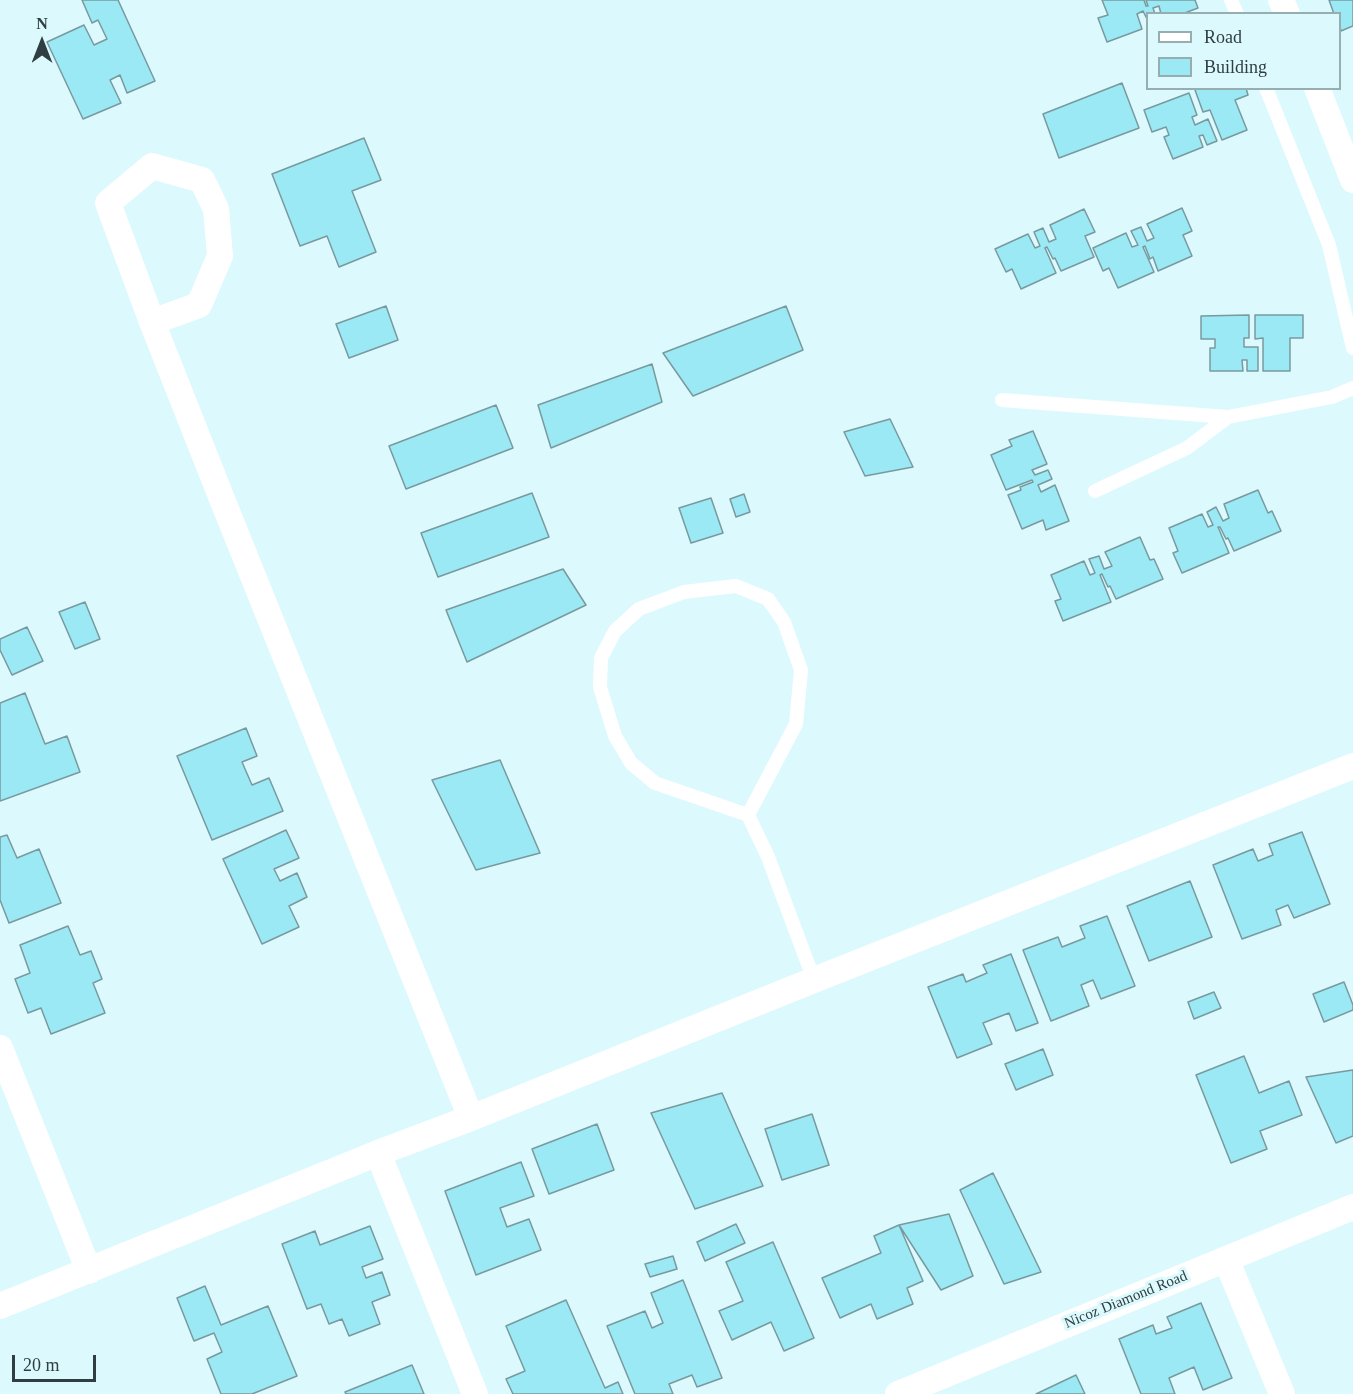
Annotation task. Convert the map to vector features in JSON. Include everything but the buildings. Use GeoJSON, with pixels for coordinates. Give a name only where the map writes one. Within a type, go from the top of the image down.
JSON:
{"type":"FeatureCollection","features":[{"type":"Feature","properties":{"kind":"street"},"geometry":{"type":"LineString","coordinates":[[1318,90],[1353,180]]}},
{"type":"Feature","properties":{"kind":"street"},"geometry":{"type":"LineString","coordinates":[[152,322],[199,305],[220,256],[216,209],[202,180],[152,166],[108,203],[152,322],[471,1118]]}},
{"type":"Feature","properties":{"kind":"street"},"geometry":{"type":"LineString","coordinates":[[0,1306],[378,1153],[1353,766]]}},
{"type":"Feature","properties":{"kind":"street"},"geometry":{"type":"LineString","coordinates":[[0,1048],[89,1271]]}},
{"type":"Feature","properties":{"kind":"street"},"geometry":{"type":"LineString","coordinates":[[378,1153],[475,1394]]}},
{"type":"Feature","properties":{"kind":"street","name":"Nicoz Diamond Road"},"geometry":{"type":"LineString","coordinates":[[898,1394],[1353,1207]]}},
{"type":"Feature","properties":{"kind":"street"},"geometry":{"type":"LineString","coordinates":[[1226,1259],[1282,1394]]}},
{"type":"Feature","properties":{"kind":"lane"},"geometry":{"type":"LineString","coordinates":[[1267,90],[1329,245],[1353,348]]}},
{"type":"Feature","properties":{"kind":"lane"},"geometry":{"type":"LineString","coordinates":[[1002,400],[1228,417],[1332,398],[1353,388]]}},
{"type":"Feature","properties":{"kind":"lane"},"geometry":{"type":"LineString","coordinates":[[1095,491],[1187,448],[1228,417]]}},
{"type":"Feature","properties":{"kind":"lane"},"geometry":{"type":"LineString","coordinates":[[748,815],[796,724],[801,670],[784,622],[768,599],[736,586],[684,592],[639,609],[615,631],[601,658],[600,687],[615,736],[631,764],[655,783],[748,815],[768,857],[814,980]]}}]}
